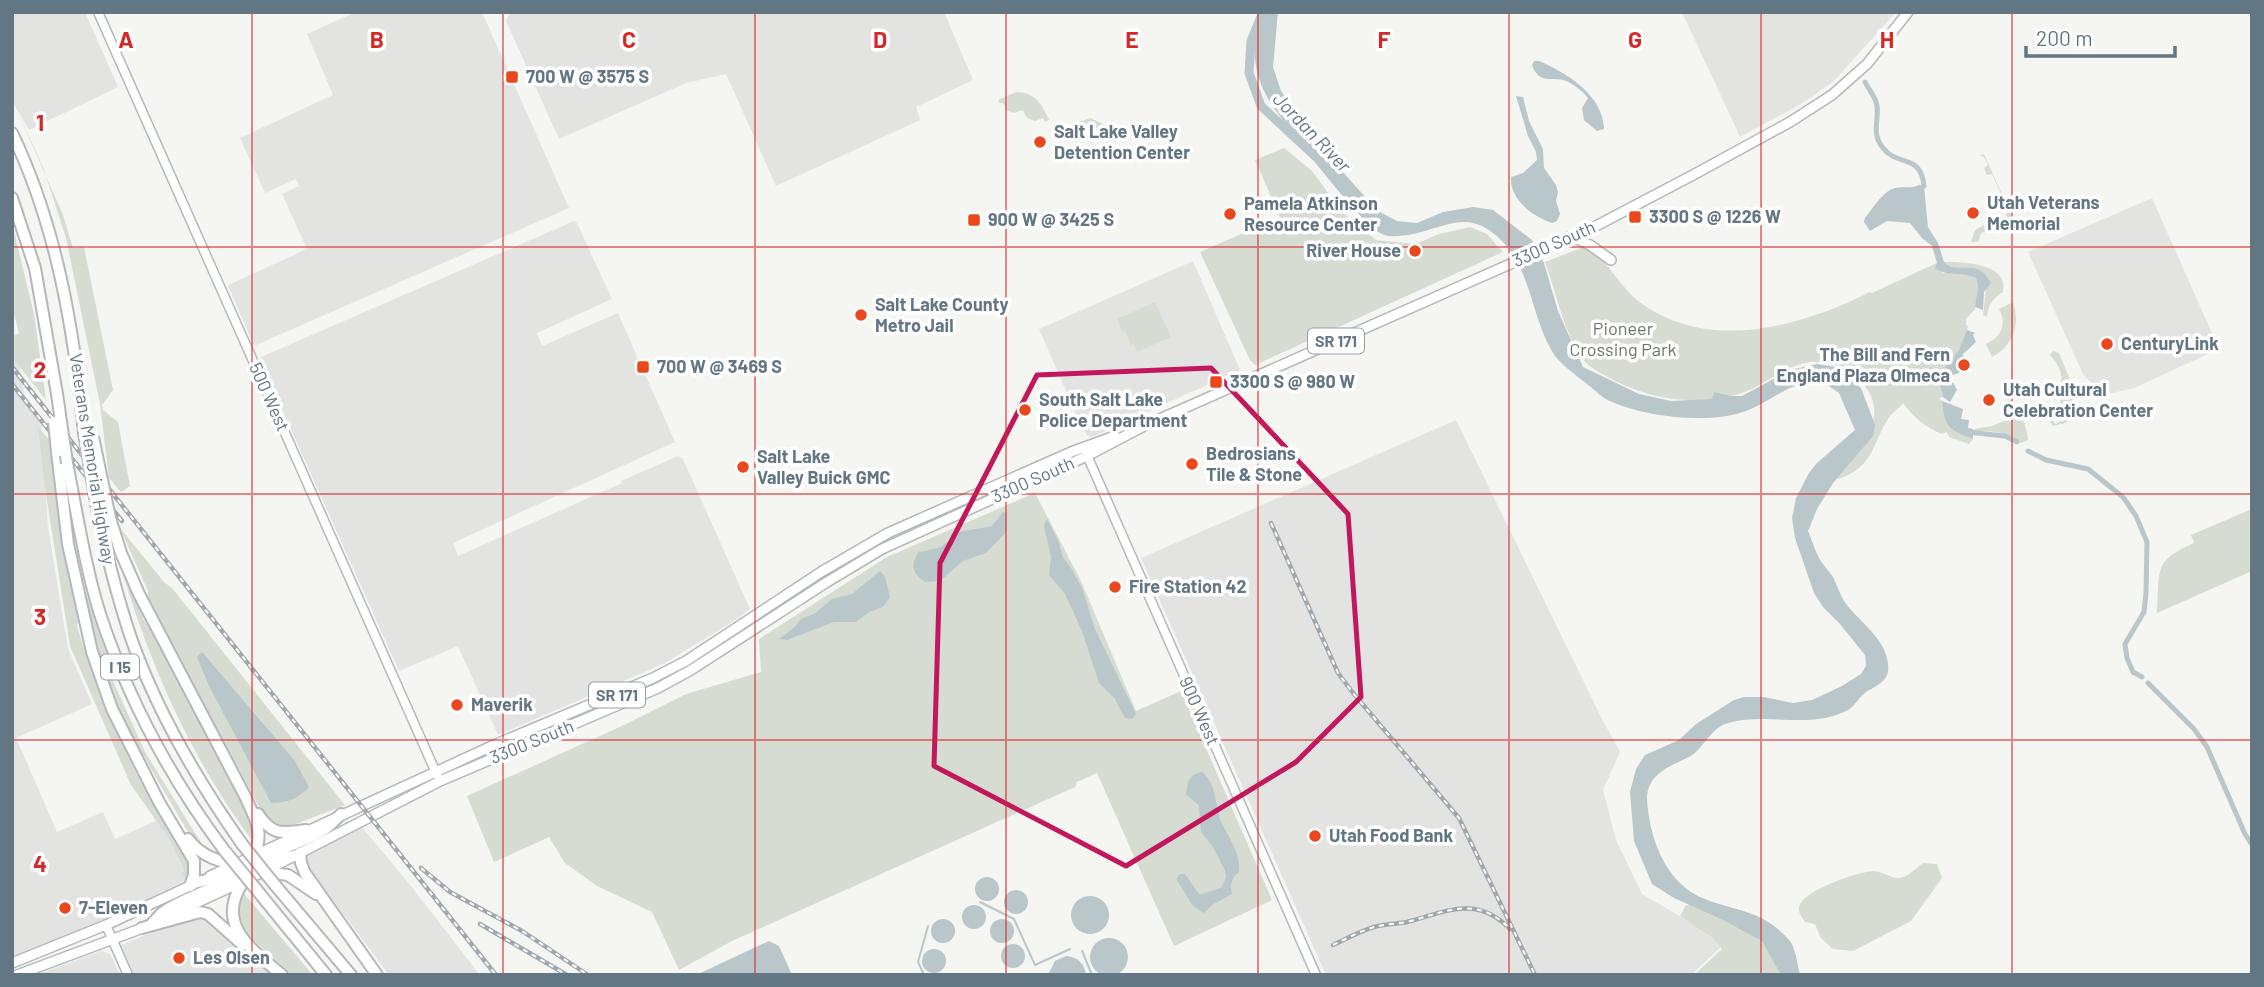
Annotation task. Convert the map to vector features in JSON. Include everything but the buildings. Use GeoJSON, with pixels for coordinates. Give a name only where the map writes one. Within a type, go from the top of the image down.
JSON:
{"type":"FeatureCollection","features":[{"type":"Feature","properties":{"kind":"highway","name":"Veterans Memorial Highway"},"geometry":{"type":"LineString","coordinates":[[12,133],[27,164],[56,257],[121,608],[132,641],[159,705],[194,772],[242,844],[351,975]]}},
{"type":"Feature","properties":{"kind":"highway","name":"Veterans Memorial Highway"},"geometry":{"type":"LineString","coordinates":[[12,198],[35,268],[53,367],[54,394],[85,554],[100,613],[118,664],[167,764],[195,811],[326,975]]}},
{"type":"Feature","properties":{"kind":"highway"},"geometry":{"type":"LineString","coordinates":[[54,394],[57,452],[68,544],[82,617],[105,692],[159,802],[194,862],[194,884],[297,854],[305,873],[377,975]]}},
{"type":"Feature","properties":{"kind":"highway"},"geometry":{"type":"LineString","coordinates":[[104,519],[139,594],[246,798],[266,826],[274,831],[283,833],[306,830]]}},
{"type":"Feature","properties":{"kind":"highway"},"geometry":{"type":"LineString","coordinates":[[140,763],[195,848],[210,858],[292,877],[324,900]]}},
{"type":"Feature","properties":{"kind":"highway"},"geometry":{"type":"LineString","coordinates":[[246,798],[258,832],[232,914],[236,928],[246,943],[278,971]]}},
{"type":"Feature","properties":{"kind":"highway"},"geometry":{"type":"LineString","coordinates":[[146,927],[163,912],[325,829],[341,814]]}},
{"type":"Feature","properties":{"kind":"highway"},"geometry":{"type":"LineString","coordinates":[[146,927],[171,922],[198,912],[208,914],[235,939],[278,971]]}},
{"type":"Feature","properties":{"kind":"main road","name":"500 West"},"geometry":{"type":"LineString","coordinates":[[98,12],[440,781]]}},
{"type":"Feature","properties":{"kind":"main road","name":"3300 South"},"geometry":{"type":"LineString","coordinates":[[248,868],[306,830],[670,670],[881,536],[1085,452],[1633,207],[1799,117],[1832,95],[1867,64],[1908,12]]}},
{"type":"Feature","properties":{"kind":"main road"},"geometry":{"type":"LineString","coordinates":[[1571,236],[1611,260]]}},
{"type":"Feature","properties":{"kind":"main road","name":"3300 South"},"geometry":{"type":"LineString","coordinates":[[297,854],[440,781],[658,688],[691,670],[882,549],[1085,452]]}},
{"type":"Feature","properties":{"kind":"main road","name":"900 West"},"geometry":{"type":"LineString","coordinates":[[1085,452],[1317,975]]}},
{"type":"Feature","properties":{"kind":"main road"},"geometry":{"type":"LineString","coordinates":[[12,963],[106,925],[194,884]]}},
{"type":"Feature","properties":{"kind":"main road"},"geometry":{"type":"LineString","coordinates":[[106,925],[128,975]]}},
{"type":"Feature","properties":{"kind":"main road"},"geometry":{"type":"LineString","coordinates":[[17,975],[146,927]]}},
{"type":"Feature","properties":{"kind":"highlighted area"},"geometry":{"type":"Polygon","coordinates":[[[1211,368],[1348,514],[1361,697],[1296,762],[1126,866],[934,766],[940,563],[1037,375],[1211,368]]]}},
{"type":"Feature","properties":{"kind":"shaded area"},"geometry":{"type":"Polygon","coordinates":[[[12,12],[85,12],[118,87],[29,130],[12,101],[12,12]]]}},
{"type":"Feature","properties":{"kind":"shaded area"},"geometry":{"type":"Polygon","coordinates":[[[356,12],[482,12],[569,208],[256,345],[253,344],[228,285],[307,249],[282,194],[299,186],[296,179],[265,193],[240,138],[333,95],[307,34],[356,12]]]}},
{"type":"Feature","properties":{"kind":"shaded area"},"geometry":{"type":"Polygon","coordinates":[[[510,12],[944,12],[973,80],[916,107],[920,120],[776,186],[726,74],[686,83],[559,139],[506,21],[510,12]]]}},
{"type":"Feature","properties":{"kind":"shaded area"},"geometry":{"type":"Polygon","coordinates":[[[1261,12],[1278,12],[1273,67],[1281,91],[1331,159],[1378,211],[1397,221],[1417,223],[1443,212],[1473,207],[1493,210],[1532,240],[1544,263],[1558,311],[1583,367],[1639,394],[1671,401],[1712,399],[1714,392],[1742,396],[1790,370],[1817,364],[1837,367],[1861,388],[1875,425],[1873,436],[1833,483],[1817,509],[1808,531],[1818,557],[1833,577],[1844,601],[1879,641],[1888,660],[1887,675],[1848,710],[1834,716],[1804,720],[1743,720],[1722,726],[1689,757],[1655,777],[1648,790],[1647,799],[1655,842],[1677,880],[1700,897],[1758,916],[1779,930],[1793,947],[1800,975],[1781,975],[1762,941],[1674,898],[1652,884],[1634,841],[1630,792],[1636,769],[1645,755],[1679,740],[1696,724],[1734,700],[1764,697],[1793,703],[1812,700],[1842,686],[1861,674],[1866,666],[1865,655],[1814,593],[1795,538],[1792,518],[1796,498],[1809,473],[1855,430],[1839,393],[1820,380],[1811,381],[1788,389],[1743,412],[1713,418],[1659,415],[1605,399],[1555,356],[1541,327],[1520,267],[1502,241],[1489,230],[1464,222],[1414,234],[1390,236],[1367,224],[1333,176],[1284,122],[1261,85],[1256,64],[1255,40],[1261,12]]]}},
{"type":"Feature","properties":{"kind":"shaded area"},"geometry":{"type":"Polygon","coordinates":[[[1682,12],[1896,12],[1834,81],[1801,104],[1740,137],[1682,12]]]}},
{"type":"Feature","properties":{"kind":"shaded area"},"geometry":{"type":"Polygon","coordinates":[[[1534,61],[1539,61],[1582,87],[1597,106],[1604,129],[1597,131],[1584,120],[1582,108],[1588,98],[1581,91],[1566,81],[1543,78],[1535,72],[1532,65],[1534,61]]]}},
{"type":"Feature","properties":{"kind":"shaded area"},"geometry":{"type":"Polygon","coordinates":[[[1516,96],[1523,97],[1529,121],[1543,149],[1544,168],[1556,185],[1556,201],[1560,214],[1553,223],[1538,217],[1524,206],[1511,185],[1511,177],[1523,173],[1537,160],[1516,96]]]}},
{"type":"Feature","properties":{"kind":"shaded area"},"geometry":{"type":"Polygon","coordinates":[[[1924,186],[1928,227],[1938,243],[1944,262],[1951,267],[1975,268],[1984,273],[1991,283],[1984,292],[1983,310],[1975,307],[1978,286],[1976,278],[1935,268],[1937,263],[1932,246],[1910,223],[1887,221],[1870,231],[1864,222],[1886,193],[1895,188],[1924,186]]]}},
{"type":"Feature","properties":{"kind":"shaded area"},"geometry":{"type":"Polygon","coordinates":[[[2152,198],[2219,349],[2134,388],[2108,394],[2094,386],[2083,374],[2028,252],[2152,198]]]}},
{"type":"Feature","properties":{"kind":"shaded area"},"geometry":{"type":"Polygon","coordinates":[[[574,221],[612,299],[537,333],[542,346],[618,313],[675,442],[453,543],[458,556],[678,456],[683,459],[750,609],[665,663],[498,735],[458,646],[399,671],[260,360],[261,357],[574,221]]]}},
{"type":"Feature","properties":{"kind":"shaded area"},"geometry":{"type":"Polygon","coordinates":[[[1193,261],[1240,370],[1092,437],[1088,436],[1039,329],[1193,261]]]}},
{"type":"Feature","properties":{"kind":"shaded area"},"geometry":{"type":"Polygon","coordinates":[[[12,319],[25,398],[41,420],[48,527],[68,649],[92,704],[16,738],[57,832],[103,812],[115,839],[160,819],[190,871],[184,881],[96,924],[12,958],[12,319]]]}},
{"type":"Feature","properties":{"kind":"shaded area"},"geometry":{"type":"Polygon","coordinates":[[[1967,330],[1975,333],[1973,335],[1976,342],[1963,354],[1962,372],[1950,376],[1957,390],[1950,402],[1943,397],[1938,379],[1959,350],[1967,330]]]}},
{"type":"Feature","properties":{"kind":"shaded area"},"geometry":{"type":"Polygon","coordinates":[[[1942,401],[1963,409],[1961,419],[1969,420],[1968,428],[1973,429],[1973,439],[1949,426],[1944,416],[1942,401]]]}},
{"type":"Feature","properties":{"kind":"shaded area"},"geometry":{"type":"Polygon","coordinates":[[[1456,420],[1620,752],[1603,790],[1616,840],[1642,894],[1712,935],[1721,947],[1691,975],[1326,975],[1141,558],[1456,420]]]}},
{"type":"Feature","properties":{"kind":"shaded area"},"geometry":{"type":"Polygon","coordinates":[[[1003,512],[1007,514],[1007,531],[986,553],[963,561],[940,581],[925,582],[917,575],[914,560],[919,551],[941,547],[960,532],[992,526],[1003,512]]]}},
{"type":"Feature","properties":{"kind":"shaded area"},"geometry":{"type":"Polygon","coordinates":[[[1047,519],[1063,557],[1082,588],[1095,629],[1136,714],[1132,719],[1125,718],[1115,699],[1099,683],[1082,631],[1065,594],[1049,575],[1051,557],[1044,526],[1047,519]]]}},
{"type":"Feature","properties":{"kind":"shaded area"},"geometry":{"type":"Polygon","coordinates":[[[880,571],[885,577],[890,597],[883,607],[869,612],[856,622],[834,622],[787,640],[779,639],[801,619],[814,614],[832,599],[852,594],[880,571]]]}},
{"type":"Feature","properties":{"kind":"shaded area"},"geometry":{"type":"Polygon","coordinates":[[[202,652],[295,761],[309,787],[301,795],[287,801],[271,803],[209,686],[197,657],[202,652]]]}},
{"type":"Feature","properties":{"kind":"shaded area"},"geometry":{"type":"Polygon","coordinates":[[[1202,772],[1214,790],[1220,820],[1235,848],[1239,866],[1239,872],[1232,882],[1232,894],[1212,905],[1204,913],[1193,906],[1176,879],[1180,874],[1185,874],[1199,894],[1202,894],[1221,888],[1226,878],[1225,870],[1213,847],[1201,832],[1199,806],[1186,794],[1191,777],[1202,772]]]}},
{"type":"Feature","properties":{"kind":"shaded area"},"geometry":{"type":"Polygon","coordinates":[[[360,825],[480,975],[389,975],[300,856],[360,825]]]}},
{"type":"Feature","properties":{"kind":"shaded area"},"geometry":{"type":"Polygon","coordinates":[[[987,877],[996,880],[999,889],[996,898],[987,901],[978,898],[975,889],[978,880],[987,877]]]}},
{"type":"Feature","properties":{"kind":"shaded area"},"geometry":{"type":"Polygon","coordinates":[[[1016,890],[1025,893],[1028,902],[1025,911],[1016,914],[1007,911],[1004,902],[1007,893],[1016,890]]]}},
{"type":"Feature","properties":{"kind":"shaded area"},"geometry":{"type":"Polygon","coordinates":[[[1090,896],[1104,901],[1109,915],[1104,929],[1090,934],[1076,929],[1071,915],[1076,901],[1090,896]]]}},
{"type":"Feature","properties":{"kind":"shaded area"},"geometry":{"type":"Polygon","coordinates":[[[974,905],[983,908],[986,917],[983,926],[974,929],[965,926],[962,917],[965,908],[974,905]]]}},
{"type":"Feature","properties":{"kind":"shaded area"},"geometry":{"type":"Polygon","coordinates":[[[192,916],[205,918],[272,975],[134,975],[121,945],[192,916]]]}},
{"type":"Feature","properties":{"kind":"shaded area"},"geometry":{"type":"Polygon","coordinates":[[[943,919],[952,922],[955,931],[952,940],[943,943],[934,940],[931,931],[934,922],[943,919]]]}},
{"type":"Feature","properties":{"kind":"shaded area"},"geometry":{"type":"Polygon","coordinates":[[[1002,919],[1011,922],[1014,931],[1011,940],[1002,943],[993,940],[990,931],[993,922],[1002,919]]]}},
{"type":"Feature","properties":{"kind":"shaded area"},"geometry":{"type":"Polygon","coordinates":[[[1109,938],[1122,944],[1128,957],[1122,970],[1109,976],[1096,970],[1090,957],[1096,944],[1109,938]]]}},
{"type":"Feature","properties":{"kind":"shaded area"},"geometry":{"type":"Polygon","coordinates":[[[769,941],[779,946],[792,975],[696,975],[769,941]]]}},
{"type":"Feature","properties":{"kind":"shaded area"},"geometry":{"type":"Polygon","coordinates":[[[1013,944],[1022,947],[1025,956],[1022,965],[1013,968],[1004,965],[1001,956],[1004,947],[1013,944]]]}},
{"type":"Feature","properties":{"kind":"shaded area"},"geometry":{"type":"Polygon","coordinates":[[[934,949],[943,952],[946,961],[943,970],[934,973],[925,970],[922,961],[925,952],[934,949]]]}},
{"type":"Feature","properties":{"kind":"shaded area"},"geometry":{"type":"Polygon","coordinates":[[[101,951],[110,954],[120,975],[36,975],[101,951]]]}},
{"type":"Feature","properties":{"kind":"shaded area"},"geometry":{"type":"Polygon","coordinates":[[[1066,956],[1080,961],[1086,975],[1048,975],[1055,961],[1066,956]]]}},
{"type":"Feature","properties":{"kind":"green space"},"geometry":{"type":"Polygon","coordinates":[[[1016,92],[1033,97],[1049,120],[1045,122],[1043,118],[1035,121],[1027,118],[1023,110],[1014,113],[1006,110],[998,100],[1016,92]]]}},
{"type":"Feature","properties":{"kind":"green space"},"geometry":{"type":"Polygon","coordinates":[[[16,108],[43,167],[46,176],[16,108]]]}},
{"type":"Feature","properties":{"kind":"green space"},"geometry":{"type":"Polygon","coordinates":[[[1090,118],[1107,126],[1112,132],[1096,139],[1091,136],[1083,140],[1065,127],[1090,118]]]}},
{"type":"Feature","properties":{"kind":"green space"},"geometry":{"type":"Polygon","coordinates":[[[1284,148],[1312,171],[1343,213],[1376,240],[1416,244],[1439,234],[1470,227],[1487,234],[1503,252],[1255,365],[1250,360],[1200,252],[1280,217],[1255,160],[1284,148]]]}},
{"type":"Feature","properties":{"kind":"green space"},"geometry":{"type":"Polygon","coordinates":[[[1984,154],[2013,219],[1981,233],[1978,242],[1971,242],[1975,230],[2007,219],[2006,214],[2009,212],[1992,174],[1987,175],[1984,168],[1988,165],[1984,157],[1979,156],[1984,154]]]}},
{"type":"Feature","properties":{"kind":"green space"},"geometry":{"type":"Polygon","coordinates":[[[46,176],[63,215],[73,248],[84,247],[113,390],[102,405],[103,410],[118,422],[130,486],[121,492],[109,478],[100,404],[66,238],[46,176]]]}},
{"type":"Feature","properties":{"kind":"green space"},"geometry":{"type":"Polygon","coordinates":[[[12,223],[34,314],[46,400],[12,357],[12,337],[19,333],[12,306],[12,223]]]}},
{"type":"Feature","properties":{"kind":"green space","name":"Pioneer Crossing Park"},"geometry":{"type":"Polygon","coordinates":[[[1586,246],[1599,256],[1637,300],[1664,317],[1693,326],[1723,330],[1753,329],[1814,316],[1937,263],[1943,273],[1967,273],[1976,278],[1978,286],[1975,309],[1966,319],[1968,326],[1964,342],[1939,385],[1943,397],[1939,398],[1949,426],[1973,439],[1969,444],[1949,437],[1947,432],[1942,434],[1936,431],[1920,421],[1903,403],[1891,414],[1865,461],[1859,468],[1839,479],[1834,476],[1865,436],[1872,424],[1874,411],[1867,388],[1847,371],[1823,362],[1801,364],[1739,394],[1705,400],[1654,395],[1621,384],[1594,369],[1580,356],[1572,342],[1545,262],[1586,246]]]}},
{"type":"Feature","properties":{"kind":"green space"},"geometry":{"type":"Polygon","coordinates":[[[1944,262],[1983,266],[1999,275],[2003,282],[2003,292],[1992,302],[1987,317],[1983,315],[1986,289],[1975,268],[1951,267],[1944,262]]]}},
{"type":"Feature","properties":{"kind":"green space"},"geometry":{"type":"Polygon","coordinates":[[[1155,302],[1171,337],[1137,352],[1125,331],[1122,332],[1117,319],[1155,302]]]}},
{"type":"Feature","properties":{"kind":"green space"},"geometry":{"type":"Polygon","coordinates":[[[2013,302],[2016,319],[2013,334],[2005,347],[1992,357],[1986,344],[2002,330],[2003,320],[1999,309],[2013,302]]]}},
{"type":"Feature","properties":{"kind":"green space"},"geometry":{"type":"Polygon","coordinates":[[[2053,351],[2059,353],[2073,387],[2060,388],[2060,370],[2050,355],[2053,351]]]}},
{"type":"Feature","properties":{"kind":"green space"},"geometry":{"type":"Polygon","coordinates":[[[2074,390],[2072,416],[2065,423],[2053,426],[2050,421],[2055,424],[2064,420],[2063,416],[2066,414],[2059,398],[2056,399],[2062,395],[2062,391],[2074,390]]]}},
{"type":"Feature","properties":{"kind":"green space"},"geometry":{"type":"Polygon","coordinates":[[[2007,395],[2026,428],[2028,440],[2021,443],[2005,434],[1974,429],[2007,420],[2003,413],[2012,407],[2004,398],[2007,395]]]}},
{"type":"Feature","properties":{"kind":"green space"},"geometry":{"type":"Polygon","coordinates":[[[38,427],[52,443],[63,542],[77,626],[87,659],[138,776],[186,861],[188,859],[190,871],[186,879],[181,873],[185,871],[170,840],[131,785],[70,646],[38,427]]]}},
{"type":"Feature","properties":{"kind":"green space"},"geometry":{"type":"Polygon","coordinates":[[[1035,493],[1081,581],[1136,711],[1181,691],[1272,900],[1174,946],[1097,773],[1077,782],[1075,787],[732,941],[679,970],[652,912],[597,886],[565,863],[549,837],[494,862],[467,796],[686,694],[761,672],[759,639],[887,557],[1035,493]]]}},
{"type":"Feature","properties":{"kind":"green space"},"geometry":{"type":"Polygon","coordinates":[[[2252,509],[2252,571],[2157,613],[2159,577],[2165,562],[2180,549],[2194,543],[2191,535],[2252,509]]]}},
{"type":"Feature","properties":{"kind":"green space"},"geometry":{"type":"Polygon","coordinates":[[[120,528],[164,582],[172,588],[345,805],[283,829],[266,820],[148,599],[148,591],[120,528]]]}},
{"type":"Feature","properties":{"kind":"green space"},"geometry":{"type":"Polygon","coordinates":[[[120,564],[144,620],[160,644],[250,815],[254,826],[254,843],[211,778],[174,709],[144,638],[120,564]]]}},
{"type":"Feature","properties":{"kind":"green space"},"geometry":{"type":"Polygon","coordinates":[[[83,584],[115,679],[113,681],[145,752],[203,846],[208,847],[214,855],[194,842],[124,723],[93,637],[80,585],[83,584]]]}},
{"type":"Feature","properties":{"kind":"green space"},"geometry":{"type":"Polygon","coordinates":[[[1923,863],[1937,864],[1942,878],[1911,921],[1853,951],[1833,949],[1821,938],[1815,924],[1805,922],[1800,913],[1799,907],[1810,894],[1831,883],[1872,871],[1896,878],[1902,877],[1923,863]]]}},
{"type":"Feature","properties":{"kind":"green space"},"geometry":{"type":"Polygon","coordinates":[[[242,892],[313,975],[292,975],[242,930],[237,910],[242,892]]]}},
{"type":"Feature","properties":{"kind":"green space"},"geometry":{"type":"Polygon","coordinates":[[[1686,905],[1700,905],[1767,941],[1787,975],[1694,975],[1722,949],[1713,938],[1680,916],[1686,905]]]}},
{"type":"Feature","properties":{"kind":"waterway","name":"Jordan River"},"geometry":{"type":"LineString","coordinates":[[1263,12],[1251,41],[1249,73],[1261,106],[1317,158],[1345,192]]}},
{"type":"Feature","properties":{"kind":"waterway"},"geometry":{"type":"LineString","coordinates":[[1865,82],[1876,103],[1876,132],[1879,143],[1889,154],[1913,164],[1922,176],[1924,186]]}},
{"type":"Feature","properties":{"kind":"waterway"},"geometry":{"type":"LineString","coordinates":[[1967,432],[2005,436],[2017,442]]}},
{"type":"Feature","properties":{"kind":"waterway"},"geometry":{"type":"LineString","coordinates":[[2028,451],[2046,460],[2088,469],[2123,497],[2136,516],[2147,542],[2146,593],[2144,612],[2125,644],[2133,672],[2142,677]]}},
{"type":"Feature","properties":{"kind":"waterway"},"geometry":{"type":"LineString","coordinates":[[2148,683],[2194,729],[2207,747],[2252,845]]}},
{"type":"Feature","properties":{"kind":"waterway"},"geometry":{"type":"LineString","coordinates":[[980,902],[1014,919],[1035,965],[1070,949]]}},
{"type":"Feature","properties":{"kind":"waterway"},"geometry":{"type":"LineString","coordinates":[[924,975],[918,962],[928,926]]}},
{"type":"Feature","properties":{"kind":"waterway"},"geometry":{"type":"LineString","coordinates":[[1082,951],[1092,975]]}},
{"type":"Feature","properties":{"kind":"railway"},"geometry":{"type":"LineString","coordinates":[[12,367],[496,975]]}},
{"type":"Feature","properties":{"kind":"railway"},"geometry":{"type":"LineString","coordinates":[[12,384],[122,521]]}},
{"type":"Feature","properties":{"kind":"railway"},"geometry":{"type":"LineString","coordinates":[[1271,523],[1338,673],[1459,818],[1535,975]]}},
{"type":"Feature","properties":{"kind":"railway"},"geometry":{"type":"LineString","coordinates":[[421,868],[450,892],[522,931],[588,975]]}},
{"type":"Feature","properties":{"kind":"railway"},"geometry":{"type":"LineString","coordinates":[[1333,945],[1374,927],[1460,909],[1485,912],[1510,929]]}},
{"type":"Feature","properties":{"kind":"railway"},"geometry":{"type":"LineString","coordinates":[[480,924],[567,975]]}},
{"type":"Feature","properties":{"kind":"place","name":"700 W @ 3575 S"},"geometry":{"type":"Point","coordinates":[512,77]}},
{"type":"Feature","properties":{"kind":"place","name":"Salt Lake Valley Detention Center"},"geometry":{"type":"Point","coordinates":[1040,142]}},
{"type":"Feature","properties":{"kind":"place","name":"Utah Veterans Memorial"},"geometry":{"type":"Point","coordinates":[1973,213]}},
{"type":"Feature","properties":{"kind":"place","name":"Pamela Atkinson Resource Center"},"geometry":{"type":"Point","coordinates":[1230,214]}},
{"type":"Feature","properties":{"kind":"place","name":"3300 S @ 1226 W"},"geometry":{"type":"Point","coordinates":[1635,217]}},
{"type":"Feature","properties":{"kind":"place","name":"900 W @ 3425 S"},"geometry":{"type":"Point","coordinates":[974,220]}},
{"type":"Feature","properties":{"kind":"place","name":"River House"},"geometry":{"type":"Point","coordinates":[1415,251]}},
{"type":"Feature","properties":{"kind":"place","name":"Salt Lake County Metro Jail"},"geometry":{"type":"Point","coordinates":[861,315]}},
{"type":"Feature","properties":{"kind":"place","name":"CenturyLink"},"geometry":{"type":"Point","coordinates":[2107,344]}},
{"type":"Feature","properties":{"kind":"place","name":"The Bill and Fern England Plaza Olmeca"},"geometry":{"type":"Point","coordinates":[1964,365]}},
{"type":"Feature","properties":{"kind":"place","name":"700 W @ 3469 S"},"geometry":{"type":"Point","coordinates":[643,367]}},
{"type":"Feature","properties":{"kind":"place","name":"3300 S @ 980 W"},"geometry":{"type":"Point","coordinates":[1216,382]}},
{"type":"Feature","properties":{"kind":"place","name":"Utah Cultural Celebration Center"},"geometry":{"type":"Point","coordinates":[1989,400]}},
{"type":"Feature","properties":{"kind":"place","name":"South Salt Lake Police Department"},"geometry":{"type":"Point","coordinates":[1025,410]}},
{"type":"Feature","properties":{"kind":"place","name":"Bedrosians Tile & Stone"},"geometry":{"type":"Point","coordinates":[1192,464]}},
{"type":"Feature","properties":{"kind":"place","name":"Salt Lake Valley Buick GMC"},"geometry":{"type":"Point","coordinates":[743,467]}},
{"type":"Feature","properties":{"kind":"place","name":"Fire Station 42"},"geometry":{"type":"Point","coordinates":[1115,587]}},
{"type":"Feature","properties":{"kind":"place","name":"Maverik"},"geometry":{"type":"Point","coordinates":[457,705]}},
{"type":"Feature","properties":{"kind":"place","name":"Utah Food Bank"},"geometry":{"type":"Point","coordinates":[1315,836]}},
{"type":"Feature","properties":{"kind":"place","name":"7-Eleven"},"geometry":{"type":"Point","coordinates":[65,908]}},
{"type":"Feature","properties":{"kind":"place","name":"Les Olsen"},"geometry":{"type":"Point","coordinates":[179,958]}}]}
